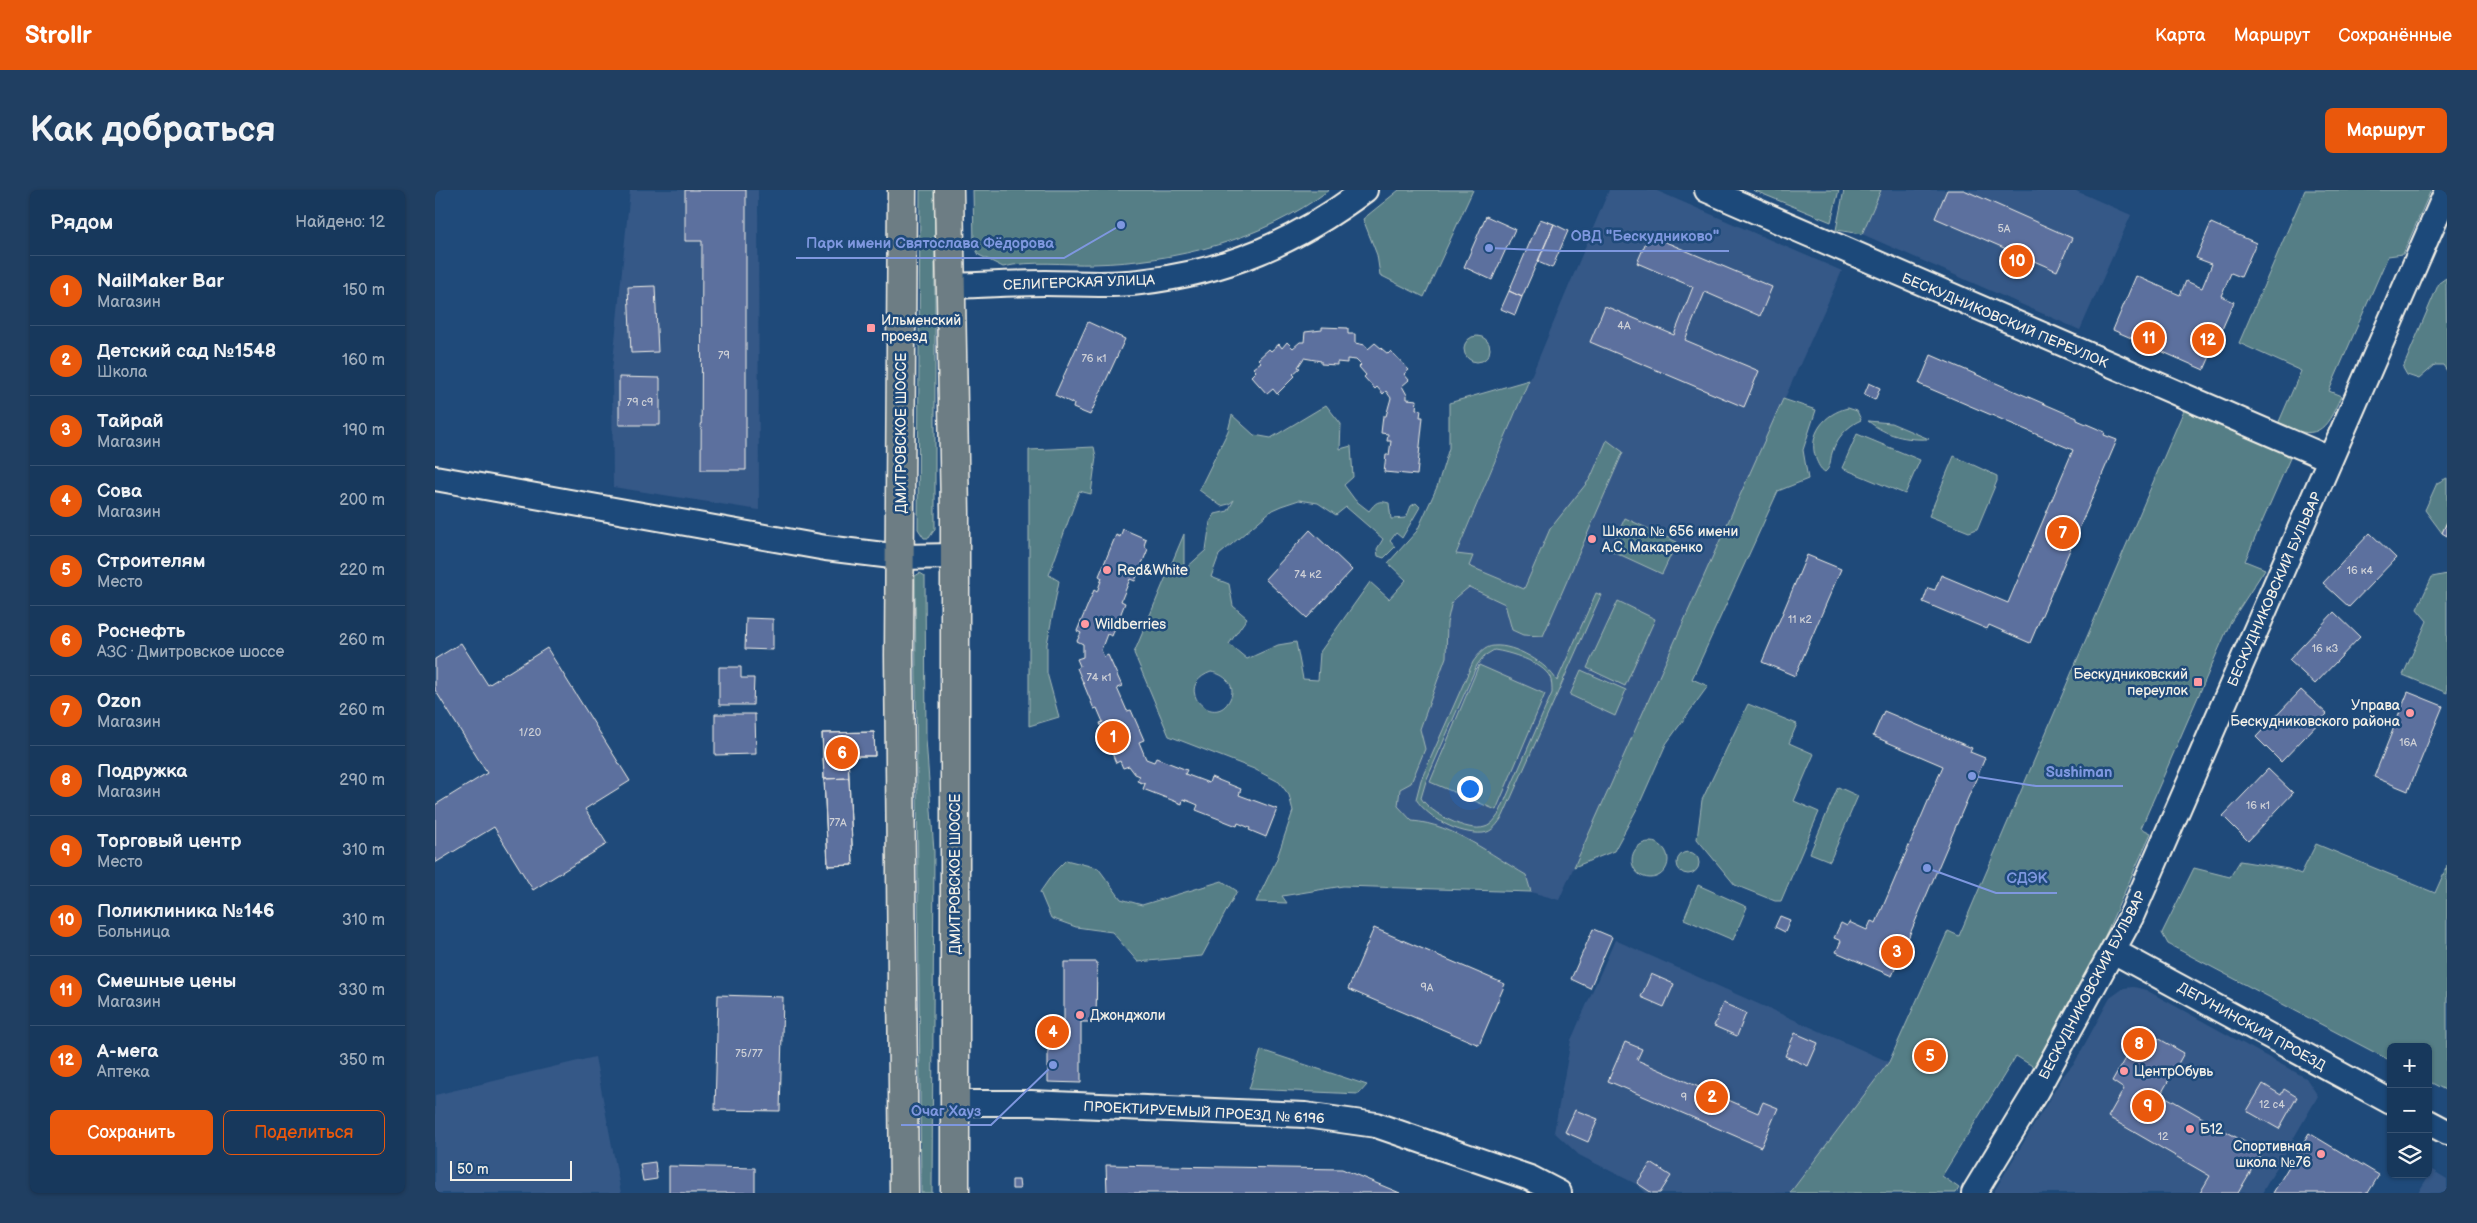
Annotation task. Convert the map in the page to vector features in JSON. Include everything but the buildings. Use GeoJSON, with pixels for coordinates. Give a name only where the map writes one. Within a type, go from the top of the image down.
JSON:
{"type":"FeatureCollection","features":[{"type":"Feature","properties":{"kind":"main road","name":"ДМИТРОВСКОЕ ШОССЕ"},"geometry":{"type":"LineString","coordinates":[[902,190],[899,695],[905,1193]]}},
{"type":"Feature","properties":{"kind":"main road","name":"ДМИТРОВСКОЕ ШОССЕ"},"geometry":{"type":"LineString","coordinates":[[949,190],[955,556],[955,1193]]}},
{"type":"Feature","properties":{"kind":"street","name":"СЕЛИГЕРСКАЯ УЛИЦА"},"geometry":{"type":"LineString","coordinates":[[951,286],[1138,283],[1197,273],[1247,258],[1287,240],[1327,217],[1365,190]]}},
{"type":"Feature","properties":{"kind":"street","name":"БЕСКУДНИКОВСКИЙ ПЕРЕУЛОК"},"geometry":{"type":"LineString","coordinates":[[1707,190],[2330,460]]}},
{"type":"Feature","properties":{"kind":"street","name":"БЕСКУДНИКОВСКИЙ БУЛЬВАР"},"geometry":{"type":"LineString","coordinates":[[1974,1193],[2036,1091],[2113,951],[2149,876],[2447,191]]}},
{"type":"Feature","properties":{"kind":"street"},"geometry":{"type":"LineString","coordinates":[[435,478],[826,548],[900,557],[955,556]]}},
{"type":"Feature","properties":{"kind":"street","name":"ДЕГУНИНСКИЙ ПРОЕЗД"},"geometry":{"type":"LineString","coordinates":[[2113,951],[2387,1100]]}},
{"type":"Feature","properties":{"kind":"street","name":"ПРОЕКТИРУЕМЫЙ ПРОЕЗД № 6196"},"geometry":{"type":"LineString","coordinates":[[956,1103],[1036,1103],[1133,1109],[1305,1115],[1375,1125],[1530,1178],[1559,1193]]}},
{"type":"Feature","properties":{"kind":"street"},"geometry":{"type":"LineString","coordinates":[[2432,1124],[2447,1132]]}},
{"type":"Feature","properties":{"kind":"shaded area"},"geometry":{"type":"Polygon","coordinates":[[[630,190],[758,190],[759,510],[613,487],[612,371],[630,190]]]}},
{"type":"Feature","properties":{"kind":"shaded area","name":"Школа № 656 имени А.С. Макаренко"},"geometry":{"type":"Polygon","coordinates":[[[1609,190],[1655,190],[1842,271],[1559,900],[1531,892],[1343,886],[1438,599],[1609,190]]]}},
{"type":"Feature","properties":{"kind":"shaded area"},"geometry":{"type":"Polygon","coordinates":[[[1881,190],[2074,190],[2131,215],[2080,330],[1862,234],[1881,190]]]}},
{"type":"Feature","properties":{"kind":"shaded area"},"geometry":{"type":"Polygon","coordinates":[[[1615,940],[1889,1062],[1790,1193],[1646,1193],[1636,1184],[1579,1155],[1554,1132],[1571,1040],[1615,940]]]}},
{"type":"Feature","properties":{"kind":"shaded area"},"geometry":{"type":"Polygon","coordinates":[[[2134,987],[2146,990],[2306,1078],[2318,1096],[2262,1193],[1993,1193],[2064,1075],[2075,1062],[2110,998],[2124,988],[2134,987]]]}},
{"type":"Feature","properties":{"kind":"shaded area"},"geometry":{"type":"Polygon","coordinates":[[[595,1057],[621,1193],[435,1193],[435,1095],[595,1057]]]}},
{"type":"Feature","properties":{"kind":"shaded area"},"geometry":{"type":"Polygon","coordinates":[[[2432,1170],[2447,1179],[2447,1193],[2418,1193],[2427,1178],[2432,1178],[2432,1170]]]}},
{"type":"Feature","properties":{"kind":"green space"},"geometry":{"type":"Polygon","coordinates":[[[920,190],[935,190],[935,529],[929,538],[924,538],[918,529],[920,190]]]}},
{"type":"Feature","properties":{"kind":"green space"},"geometry":{"type":"Polygon","coordinates":[[[973,190],[1329,190],[1276,222],[1247,235],[1187,253],[1125,262],[1083,264],[1037,263],[1003,267],[979,255],[974,246],[973,190]]]}},
{"type":"Feature","properties":{"kind":"green space"},"geometry":{"type":"Polygon","coordinates":[[[1399,190],[1473,190],[1424,297],[1380,275],[1377,255],[1363,219],[1399,190]]]}},
{"type":"Feature","properties":{"kind":"green space"},"geometry":{"type":"Polygon","coordinates":[[[1753,190],[1839,190],[1831,222],[1753,190]]]}},
{"type":"Feature","properties":{"kind":"green space"},"geometry":{"type":"Polygon","coordinates":[[[1844,190],[1881,190],[1862,234],[1836,230],[1844,190]]]}},
{"type":"Feature","properties":{"kind":"green space"},"geometry":{"type":"Polygon","coordinates":[[[2305,190],[2431,190],[2403,254],[2388,256],[2329,391],[2341,396],[2335,409],[2324,426],[2311,432],[2302,432],[2278,424],[2301,371],[2239,343],[2305,190]]]}},
{"type":"Feature","properties":{"kind":"green space"},"geometry":{"type":"Polygon","coordinates":[[[2446,278],[2447,371],[2443,365],[2435,365],[2419,379],[2407,375],[2403,368],[2439,283],[2446,278]]]}},
{"type":"Feature","properties":{"kind":"green space"},"geometry":{"type":"Polygon","coordinates":[[[1477,336],[1486,340],[1490,349],[1486,358],[1477,362],[1468,358],[1464,349],[1468,340],[1477,336]]]}},
{"type":"Feature","properties":{"kind":"green space"},"geometry":{"type":"Polygon","coordinates":[[[1529,380],[1456,554],[1473,556],[1469,566],[1524,589],[1550,529],[1590,479],[1607,440],[1623,452],[1543,636],[1523,635],[1512,630],[1505,604],[1469,587],[1452,601],[1447,623],[1446,657],[1420,729],[1425,749],[1411,783],[1400,789],[1398,806],[1412,821],[1442,828],[1485,850],[1526,875],[1531,892],[1343,886],[1282,896],[1287,903],[1256,902],[1276,861],[1293,811],[1289,795],[1279,782],[1254,769],[1169,736],[1134,653],[1184,534],[1184,570],[1206,550],[1210,522],[1215,514],[1228,511],[1234,500],[1229,504],[1221,506],[1199,490],[1228,431],[1232,415],[1254,435],[1271,438],[1326,405],[1341,424],[1340,449],[1351,446],[1353,477],[1344,485],[1355,500],[1369,511],[1377,502],[1389,503],[1391,519],[1406,518],[1411,506],[1416,503],[1420,507],[1402,538],[1396,533],[1390,541],[1395,547],[1384,558],[1378,556],[1377,549],[1383,539],[1346,507],[1336,515],[1318,503],[1299,500],[1272,510],[1219,555],[1211,577],[1229,584],[1233,606],[1247,618],[1229,644],[1247,659],[1278,645],[1296,642],[1303,679],[1318,680],[1320,652],[1370,582],[1389,599],[1406,580],[1388,563],[1417,531],[1437,487],[1449,448],[1449,403],[1529,380]],[[1211,672],[1199,679],[1195,687],[1195,696],[1199,703],[1215,710],[1223,708],[1232,694],[1228,681],[1211,672]]]}},
{"type":"Feature","properties":{"kind":"green space"},"geometry":{"type":"Polygon","coordinates":[[[1783,399],[1816,410],[1803,450],[1808,479],[1778,491],[1692,679],[1708,686],[1666,744],[1639,805],[1614,851],[1574,867],[1783,399]]]}},
{"type":"Feature","properties":{"kind":"green space"},"geometry":{"type":"Polygon","coordinates":[[[1848,408],[1857,411],[1861,420],[1847,429],[1839,438],[1825,472],[1818,465],[1816,459],[1814,441],[1816,433],[1825,420],[1848,408]]]}},
{"type":"Feature","properties":{"kind":"green space"},"geometry":{"type":"Polygon","coordinates":[[[2184,410],[2284,453],[2290,458],[2245,561],[2265,569],[2230,623],[2141,828],[2151,833],[2095,958],[2034,1067],[2016,1056],[1942,1176],[1959,1188],[1956,1193],[1790,1193],[1889,1062],[1948,931],[1959,936],[2184,410]]]}},
{"type":"Feature","properties":{"kind":"green space"},"geometry":{"type":"Polygon","coordinates":[[[1868,421],[1891,423],[1929,439],[1912,439],[1889,434],[1868,421]]]}},
{"type":"Feature","properties":{"kind":"green space"},"geometry":{"type":"Polygon","coordinates":[[[1857,434],[1920,460],[1905,494],[1842,468],[1857,434]]]}},
{"type":"Feature","properties":{"kind":"green space"},"geometry":{"type":"Polygon","coordinates":[[[1094,447],[1096,457],[1091,494],[1079,491],[1049,575],[1059,581],[1047,644],[1047,673],[1059,717],[1029,726],[1029,450],[1094,447]]]}},
{"type":"Feature","properties":{"kind":"green space"},"geometry":{"type":"Polygon","coordinates":[[[1954,456],[1997,476],[1997,481],[1977,529],[1969,532],[1929,516],[1954,456]]]}},
{"type":"Feature","properties":{"kind":"green space"},"geometry":{"type":"Polygon","coordinates":[[[2447,478],[2447,522],[2442,533],[2425,510],[2437,483],[2447,478]]]}},
{"type":"Feature","properties":{"kind":"green space"},"geometry":{"type":"Polygon","coordinates":[[[1625,518],[1677,542],[1662,574],[1610,550],[1625,518]]]}},
{"type":"Feature","properties":{"kind":"green space"},"geometry":{"type":"Polygon","coordinates":[[[920,573],[925,576],[926,739],[934,852],[932,1193],[921,1193],[915,576],[920,573]]]}},
{"type":"Feature","properties":{"kind":"green space"},"geometry":{"type":"Polygon","coordinates":[[[2447,574],[2447,693],[2403,675],[2427,621],[2417,609],[2432,577],[2447,574]]]}},
{"type":"Feature","properties":{"kind":"green space"},"geometry":{"type":"Polygon","coordinates":[[[1596,593],[1601,595],[1503,816],[1497,824],[1492,829],[1483,833],[1464,831],[1436,819],[1421,806],[1416,799],[1421,780],[1473,662],[1482,651],[1494,646],[1502,646],[1521,652],[1539,662],[1557,681],[1596,593]],[[1494,650],[1484,656],[1477,665],[1426,781],[1421,798],[1432,810],[1450,820],[1469,827],[1485,827],[1493,822],[1499,814],[1552,693],[1550,677],[1540,667],[1516,655],[1494,650]]]}},
{"type":"Feature","properties":{"kind":"green space"},"geometry":{"type":"Polygon","coordinates":[[[1618,601],[1655,619],[1625,686],[1587,668],[1618,601]]]}},
{"type":"Feature","properties":{"kind":"green space"},"geometry":{"type":"Polygon","coordinates":[[[1479,665],[1545,694],[1496,810],[1430,782],[1479,665]]]}},
{"type":"Feature","properties":{"kind":"green space"},"geometry":{"type":"Polygon","coordinates":[[[1581,670],[1626,690],[1615,716],[1570,695],[1581,670]]]}},
{"type":"Feature","properties":{"kind":"green space"},"geometry":{"type":"Polygon","coordinates":[[[1748,704],[1797,724],[1789,743],[1814,754],[1794,801],[1819,812],[1781,901],[1775,901],[1735,885],[1697,839],[1702,800],[1748,704]]]}},
{"type":"Feature","properties":{"kind":"green space"},"geometry":{"type":"Polygon","coordinates":[[[1838,787],[1858,796],[1830,861],[1810,853],[1838,787]]]}},
{"type":"Feature","properties":{"kind":"green space"},"geometry":{"type":"Polygon","coordinates":[[[1650,842],[1657,843],[1663,847],[1667,853],[1667,867],[1663,873],[1657,877],[1650,878],[1643,877],[1637,873],[1633,867],[1632,860],[1633,853],[1637,847],[1643,843],[1650,842]]]}},
{"type":"Feature","properties":{"kind":"green space"},"geometry":{"type":"Polygon","coordinates":[[[2316,844],[2435,893],[2447,866],[2447,1091],[2432,1083],[2432,1043],[2387,1043],[2387,1059],[2168,944],[2162,933],[2194,868],[2230,877],[2240,861],[2288,869],[2301,874],[2316,844]]]}},
{"type":"Feature","properties":{"kind":"green space"},"geometry":{"type":"Polygon","coordinates":[[[1688,852],[1696,855],[1699,863],[1696,871],[1688,874],[1680,871],[1677,863],[1680,855],[1688,852]]]}},
{"type":"Feature","properties":{"kind":"green space"},"geometry":{"type":"Polygon","coordinates":[[[1066,860],[1098,868],[1121,899],[1142,905],[1222,881],[1237,891],[1202,956],[1138,962],[1112,932],[1076,927],[1051,918],[1040,892],[1054,872],[1066,860]]]}},
{"type":"Feature","properties":{"kind":"green space"},"geometry":{"type":"Polygon","coordinates":[[[1698,885],[1747,907],[1733,940],[1684,919],[1698,885]]]}},
{"type":"Feature","properties":{"kind":"green space"},"geometry":{"type":"Polygon","coordinates":[[[1261,1050],[1367,1085],[1359,1094],[1249,1089],[1261,1050]]]}},
{"type":"Feature","properties":{"kind":"place","name":"Парк имени Святослава Фёдорова"},"geometry":{"type":"Point","coordinates":[1121,225]}},
{"type":"Feature","properties":{"kind":"place","name":"ОВД \"Бескудниково\""},"geometry":{"type":"Point","coordinates":[1489,248]}},
{"type":"Feature","properties":{"kind":"place","name":"Поликлиника №146"},"geometry":{"type":"Point","coordinates":[2017,261]}},
{"type":"Feature","properties":{"kind":"place","name":"Ильменский проезд"},"geometry":{"type":"Point","coordinates":[871,328]}},
{"type":"Feature","properties":{"kind":"place","name":"Смешные цены"},"geometry":{"type":"Point","coordinates":[2149,338]}},
{"type":"Feature","properties":{"kind":"place","name":"А-мега"},"geometry":{"type":"Point","coordinates":[2208,340]}},
{"type":"Feature","properties":{"kind":"place","name":"Ozon"},"geometry":{"type":"Point","coordinates":[2063,533]}},
{"type":"Feature","properties":{"kind":"place","name":"Школа № 656 имени А.С. Макаренко"},"geometry":{"type":"Point","coordinates":[1592,539]}},
{"type":"Feature","properties":{"kind":"place","name":"Red&White"},"geometry":{"type":"Point","coordinates":[1107,570]}},
{"type":"Feature","properties":{"kind":"place","name":"Wildberries"},"geometry":{"type":"Point","coordinates":[1085,624]}},
{"type":"Feature","properties":{"kind":"place","name":"Бескудниковский переулок"},"geometry":{"type":"Point","coordinates":[2198,682]}},
{"type":"Feature","properties":{"kind":"place","name":"Управа Бескудниковского района"},"geometry":{"type":"Point","coordinates":[2410,713]}},
{"type":"Feature","properties":{"kind":"place","name":"NailMaker Bar"},"geometry":{"type":"Point","coordinates":[1113,737]}},
{"type":"Feature","properties":{"kind":"place","name":"Роснефть"},"geometry":{"type":"Point","coordinates":[842,753]}},
{"type":"Feature","properties":{"kind":"place","name":"Sushiman"},"geometry":{"type":"Point","coordinates":[1972,776]}},
{"type":"Feature","properties":{"kind":"place","name":"СДЭК"},"geometry":{"type":"Point","coordinates":[1927,868]}},
{"type":"Feature","properties":{"kind":"place","name":"Тайрай"},"geometry":{"type":"Point","coordinates":[1897,952]}},
{"type":"Feature","properties":{"kind":"place","name":"Джонджоли"},"geometry":{"type":"Point","coordinates":[1080,1015]}},
{"type":"Feature","properties":{"kind":"place","name":"Сова"},"geometry":{"type":"Point","coordinates":[1053,1032]}},
{"type":"Feature","properties":{"kind":"place","name":"Подружка"},"geometry":{"type":"Point","coordinates":[2139,1044]}},
{"type":"Feature","properties":{"kind":"place","name":"Строителям"},"geometry":{"type":"Point","coordinates":[1930,1056]}},
{"type":"Feature","properties":{"kind":"place","name":"Очаг Хауз"},"geometry":{"type":"Point","coordinates":[1053,1065]}},
{"type":"Feature","properties":{"kind":"place","name":"ЦентрОбувь"},"geometry":{"type":"Point","coordinates":[2124,1071]}},
{"type":"Feature","properties":{"kind":"place","name":"Детский сад №1548"},"geometry":{"type":"Point","coordinates":[1712,1097]}},
{"type":"Feature","properties":{"kind":"place","name":"Торговый центр"},"geometry":{"type":"Point","coordinates":[2148,1106]}},
{"type":"Feature","properties":{"kind":"place","name":"Б12"},"geometry":{"type":"Point","coordinates":[2190,1129]}},
{"type":"Feature","properties":{"kind":"place","name":"Спортивная школа №76"},"geometry":{"type":"Point","coordinates":[2321,1154]}}]}
